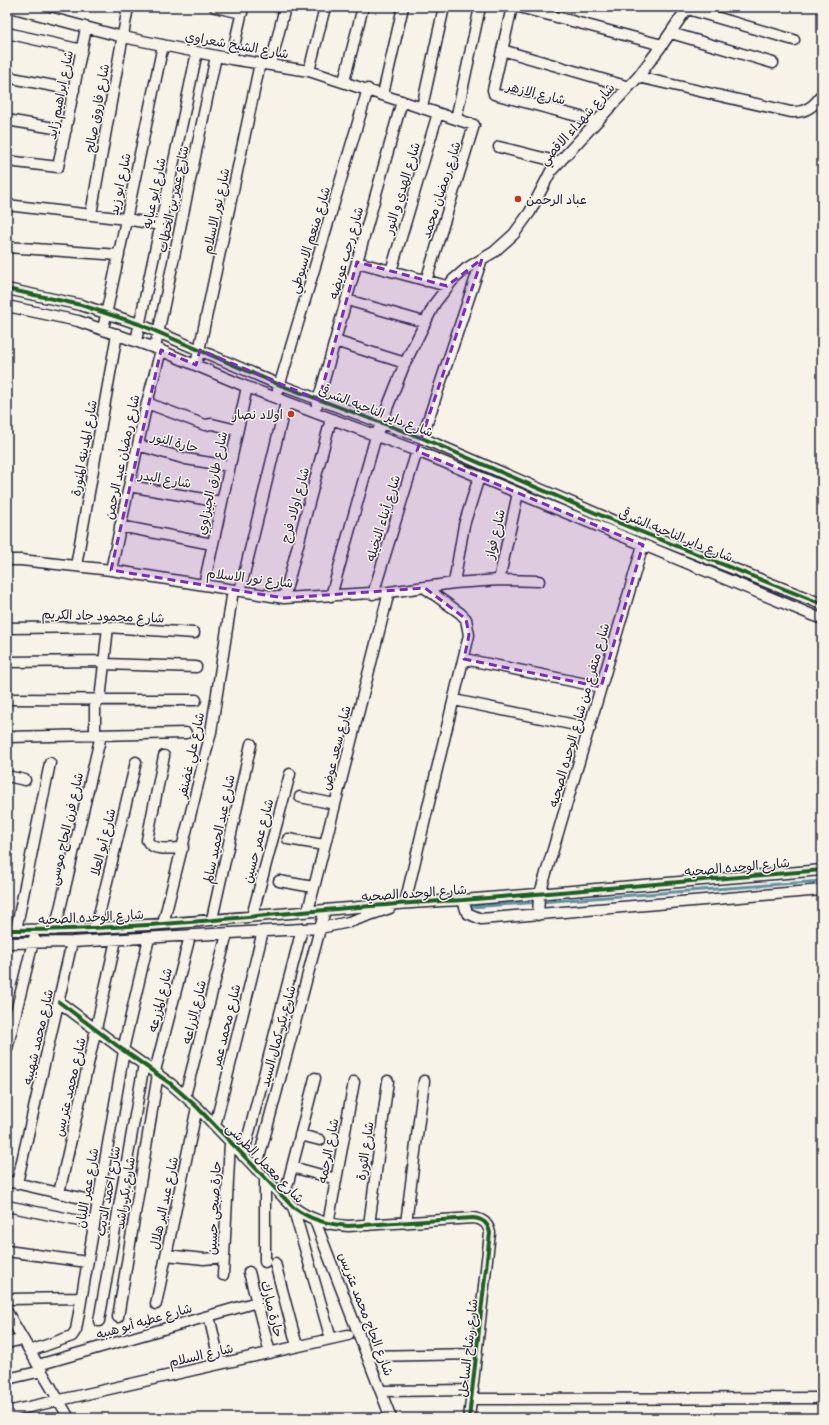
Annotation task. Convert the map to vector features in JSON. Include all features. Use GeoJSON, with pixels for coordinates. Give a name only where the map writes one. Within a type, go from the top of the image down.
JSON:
{"type":"FeatureCollection","features":[{"type":"Feature","properties":{"kind":"street","name":"شارع الشيخ شعراوي"},"geometry":{"type":"LineString","coordinates":[[10,7],[123,37],[231,59],[309,71],[344,81],[456,119]]}},
{"type":"Feature","properties":{"kind":"street","name":"شارع فاروق صالح"},"geometry":{"type":"LineString","coordinates":[[91,214],[128,7]]}},
{"type":"Feature","properties":{"kind":"street"},"geometry":{"type":"LineString","coordinates":[[215,7],[243,10],[231,59]]}},
{"type":"Feature","properties":{"kind":"street"},"geometry":{"type":"LineString","coordinates":[[271,64],[285,7]]}},
{"type":"Feature","properties":{"kind":"street"},"geometry":{"type":"LineString","coordinates":[[309,71],[325,7]]}},
{"type":"Feature","properties":{"kind":"street"},"geometry":{"type":"LineString","coordinates":[[344,81],[363,7]]}},
{"type":"Feature","properties":{"kind":"street"},"geometry":{"type":"LineString","coordinates":[[383,94],[403,7]]}},
{"type":"Feature","properties":{"kind":"street"},"geometry":{"type":"LineString","coordinates":[[422,107],[444,7]]}},
{"type":"Feature","properties":{"kind":"street"},"geometry":{"type":"LineString","coordinates":[[456,119],[480,7]]}},
{"type":"Feature","properties":{"kind":"street"},"geometry":{"type":"LineString","coordinates":[[512,7],[502,50],[629,87]]}},
{"type":"Feature","properties":{"kind":"street"},"geometry":{"type":"LineString","coordinates":[[519,7],[662,45]]}},
{"type":"Feature","properties":{"kind":"street"},"geometry":{"type":"LineString","coordinates":[[686,8],[794,40]]}},
{"type":"Feature","properties":{"kind":"street","name":"شارع شهداء الاقصي"},"geometry":{"type":"LineString","coordinates":[[331,596],[376,436],[404,363],[424,322],[447,286],[467,268],[482,260],[504,243],[522,223],[537,200],[547,177],[596,121],[638,77],[662,45],[686,8]]}},
{"type":"Feature","properties":{"kind":"street","name":"شارع ابراهيم زايد"},"geometry":{"type":"LineString","coordinates":[[7,161],[58,167],[86,28]]}},
{"type":"Feature","properties":{"kind":"street"},"geometry":{"type":"LineString","coordinates":[[7,33],[82,50]]}},
{"type":"Feature","properties":{"kind":"street"},"geometry":{"type":"LineString","coordinates":[[670,33],[774,63]]}},
{"type":"Feature","properties":{"kind":"street","name":"شارع ابو زيد"},"geometry":{"type":"LineString","coordinates":[[103,329],[163,45]]}},
{"type":"Feature","properties":{"kind":"street","name":"شارع الازهر"},"geometry":{"type":"LineString","coordinates":[[502,50],[493,90],[494,94],[596,121]]}},
{"type":"Feature","properties":{"kind":"street","name":"شارع ابو عبايه"},"geometry":{"type":"LineString","coordinates":[[136,340],[197,52]]}},
{"type":"Feature","properties":{"kind":"street","name":"شارع عمر بن الخطاب"},"geometry":{"type":"LineString","coordinates":[[158,349],[158,332],[216,56]]}},
{"type":"Feature","properties":{"kind":"street","name":"شارع نور الاسلام"},"geometry":{"type":"LineString","coordinates":[[196,365],[260,63]]}},
{"type":"Feature","properties":{"kind":"street"},"geometry":{"type":"LineString","coordinates":[[7,77],[74,90]]}},
{"type":"Feature","properties":{"kind":"street"},"geometry":{"type":"LineString","coordinates":[[638,77],[791,112],[797,112],[809,108],[819,100],[822,94]]}},
{"type":"Feature","properties":{"kind":"street","name":"شارع منعم الاسيوطي"},"geometry":{"type":"LineString","coordinates":[[276,398],[368,89]]}},
{"type":"Feature","properties":{"kind":"street","name":"شارع رجب عويضه"},"geometry":{"type":"LineString","coordinates":[[315,413],[402,101]]}},
{"type":"Feature","properties":{"kind":"street","name":"شارع الهدي و النور"},"geometry":{"type":"LineString","coordinates":[[391,271],[438,113]]}},
{"type":"Feature","properties":{"kind":"street","name":"شارع رمضان محمد"},"geometry":{"type":"LineString","coordinates":[[426,281],[475,128],[474,125],[456,119]]}},
{"type":"Feature","properties":{"kind":"street"},"geometry":{"type":"LineString","coordinates":[[7,120],[66,130]]}},
{"type":"Feature","properties":{"kind":"street"},"geometry":{"type":"LineString","coordinates":[[499,147],[559,162]]}},
{"type":"Feature","properties":{"kind":"street"},"geometry":{"type":"LineString","coordinates":[[7,205],[126,218],[160,225]]}},
{"type":"Feature","properties":{"kind":"street"},"geometry":{"type":"LineString","coordinates":[[7,247],[119,255]]}},
{"type":"Feature","properties":{"kind":"street"},"geometry":{"type":"LineString","coordinates":[[422,438],[482,260]]}},
{"type":"Feature","properties":{"kind":"street"},"geometry":{"type":"LineString","coordinates":[[357,262],[447,286]]}},
{"type":"Feature","properties":{"kind":"street","name":"شارع داير الناحيه الشرقى"},"geometry":{"type":"LineString","coordinates":[[7,289],[55,298],[139,324],[280,385],[422,438],[614,521],[822,604]]}},
{"type":"Feature","properties":{"kind":"street"},"geometry":{"type":"LineString","coordinates":[[347,300],[424,322]]}},
{"type":"Feature","properties":{"kind":"street","name":"شارع داير الناحيه الشرقى"},"geometry":{"type":"LineString","coordinates":[[7,306],[52,314],[136,340],[247,387],[417,451],[822,619]]}},
{"type":"Feature","properties":{"kind":"street","name":"شارع المدينه المنورة"},"geometry":{"type":"LineString","coordinates":[[76,566],[117,334]]}},
{"type":"Feature","properties":{"kind":"street"},"geometry":{"type":"LineString","coordinates":[[335,341],[404,363]]}},
{"type":"Feature","properties":{"kind":"street","name":"شارع رمضان عبد الرحمن"},"geometry":{"type":"LineString","coordinates":[[111,570],[158,349]]}},
{"type":"Feature","properties":{"kind":"street","name":"شارع طارق الجيزاوي"},"geometry":{"type":"LineString","coordinates":[[204,585],[247,387]]}},
{"type":"Feature","properties":{"kind":"street","name":"شارع علي غضنفر"},"geometry":{"type":"LineString","coordinates":[[163,924],[211,732],[237,590],[286,402]]}},
{"type":"Feature","properties":{"kind":"street"},"geometry":{"type":"LineString","coordinates":[[147,403],[205,425],[212,424],[237,430]]}},
{"type":"Feature","properties":{"kind":"street","name":"شارع اولاد فرج"},"geometry":{"type":"LineString","coordinates":[[284,598],[331,419]]}},
{"type":"Feature","properties":{"kind":"street","name":"حارة النور"},"geometry":{"type":"LineString","coordinates":[[138,445],[186,459],[229,466]]}},
{"type":"Feature","properties":{"kind":"street","name":"شارع أبناء النخيله"},"geometry":{"type":"LineString","coordinates":[[373,594],[417,451]]}},
{"type":"Feature","properties":{"kind":"street"},"geometry":{"type":"LineString","coordinates":[[454,583],[464,525],[479,477]]}},
{"type":"Feature","properties":{"kind":"street","name":"شارع البدر"},"geometry":{"type":"LineString","coordinates":[[129,486],[221,502]]}},
{"type":"Feature","properties":{"kind":"street","name":"شارع فواز"},"geometry":{"type":"LineString","coordinates":[[499,580],[518,493]]}},
{"type":"Feature","properties":{"kind":"street"},"geometry":{"type":"LineString","coordinates":[[120,526],[212,544]]}},
{"type":"Feature","properties":{"kind":"street","name":"شارع متفرع من شارع الوحده الصحيه"},"geometry":{"type":"LineString","coordinates":[[539,902],[643,545]]}},
{"type":"Feature","properties":{"kind":"street","name":"شارع نور الاسلام"},"geometry":{"type":"LineString","coordinates":[[7,560],[111,570],[284,598],[373,594],[454,583],[499,580],[539,581]]}},
{"type":"Feature","properties":{"kind":"street"},"geometry":{"type":"LineString","coordinates":[[405,903],[469,635],[466,619],[460,613],[424,588]]}},
{"type":"Feature","properties":{"kind":"street","name":"شارع سعد عوض"},"geometry":{"type":"LineString","coordinates":[[308,911],[389,592]]}},
{"type":"Feature","properties":{"kind":"street","name":"شارع محمود جاد الكريم"},"geometry":{"type":"LineString","coordinates":[[9,627],[108,627],[194,633]]}},
{"type":"Feature","properties":{"kind":"street","name":"شارع فرن الحاج موسى"},"geometry":{"type":"LineString","coordinates":[[55,930],[98,735],[98,700],[108,627]]}},
{"type":"Feature","properties":{"kind":"street"},"geometry":{"type":"LineString","coordinates":[[464,659],[601,688]]}},
{"type":"Feature","properties":{"kind":"street"},"geometry":{"type":"LineString","coordinates":[[7,662],[104,662],[196,667]]}},
{"type":"Feature","properties":{"kind":"street"},"geometry":{"type":"LineString","coordinates":[[7,699],[196,700]]}},
{"type":"Feature","properties":{"kind":"street"},"geometry":{"type":"LineString","coordinates":[[454,700],[590,728]]}},
{"type":"Feature","properties":{"kind":"street"},"geometry":{"type":"LineString","coordinates":[[7,737],[186,734]]}},
{"type":"Feature","properties":{"kind":"street","name":"شارع عبد الحميد سالم"},"geometry":{"type":"LineString","coordinates":[[212,919],[251,744]]}},
{"type":"Feature","properties":{"kind":"street"},"geometry":{"type":"LineString","coordinates":[[164,756],[147,840],[150,845],[155,847],[183,848]]}},
{"type":"Feature","properties":{"kind":"street","name":"شارع أبو العلا"},"geometry":{"type":"LineString","coordinates":[[96,927],[136,762]]}},
{"type":"Feature","properties":{"kind":"street"},"geometry":{"type":"LineString","coordinates":[[11,930],[50,763]]}},
{"type":"Feature","properties":{"kind":"street","name":"شارع عمر حسين"},"geometry":{"type":"LineString","coordinates":[[252,916],[290,774]]}},
{"type":"Feature","properties":{"kind":"street"},"geometry":{"type":"LineString","coordinates":[[7,776],[25,780]]}},
{"type":"Feature","properties":{"kind":"street"},"geometry":{"type":"LineString","coordinates":[[300,797],[335,804]]}},
{"type":"Feature","properties":{"kind":"street"},"geometry":{"type":"LineString","coordinates":[[288,839],[324,845]]}},
{"type":"Feature","properties":{"kind":"street","name":"شارع الوحده الصحيه"},"geometry":{"type":"LineString","coordinates":[[463,900],[467,913],[481,919],[539,902],[822,870]]}},
{"type":"Feature","properties":{"kind":"street"},"geometry":{"type":"LineString","coordinates":[[279,881],[313,887]]}},
{"type":"Feature","properties":{"kind":"street","name":"شارع الوحده الصحيه"},"geometry":{"type":"LineString","coordinates":[[11,930],[55,930],[163,924],[405,903],[463,900],[539,902],[822,890]]}},
{"type":"Feature","properties":{"kind":"street","name":"شارع الوحده الصحيه"},"geometry":{"type":"LineString","coordinates":[[7,943],[116,940],[320,928],[349,922],[405,903]]}},
{"type":"Feature","properties":{"kind":"street","name":"شارع بكر كمال السيد"},"geometry":{"type":"LineString","coordinates":[[256,1169],[325,910]]}},
{"type":"Feature","properties":{"kind":"street"},"geometry":{"type":"LineString","coordinates":[[176,922],[177,936]]}},
{"type":"Feature","properties":{"kind":"street"},"geometry":{"type":"LineString","coordinates":[[243,1156],[302,929]]}},
{"type":"Feature","properties":{"kind":"street"},"geometry":{"type":"LineString","coordinates":[[7,1048],[36,930]]}},
{"type":"Feature","properties":{"kind":"street","name":"شارع محمد عمر"},"geometry":{"type":"LineString","coordinates":[[215,1126],[263,932]]}},
{"type":"Feature","properties":{"kind":"street","name":"شارع الزراعه"},"geometry":{"type":"LineString","coordinates":[[185,1096],[227,934]]}},
{"type":"Feature","properties":{"kind":"street","name":"شارع المزرعه"},"geometry":{"type":"LineString","coordinates":[[157,1073],[190,936]]}},
{"type":"Feature","properties":{"kind":"street","name":"شارع عمر اللبان"},"geometry":{"type":"LineString","coordinates":[[30,1351],[72,1336],[76,1330],[124,1051],[149,938]]}},
{"type":"Feature","properties":{"kind":"street","name":"شارع محمد عتريس"},"geometry":{"type":"LineString","coordinates":[[59,1193],[116,940]]}},
{"type":"Feature","properties":{"kind":"street","name":"شارع محمد شهيبه"},"geometry":{"type":"LineString","coordinates":[[17,1183],[72,942]]}},
{"type":"Feature","properties":{"kind":"street","name":"شارع معمل الطرشى"},"geometry":{"type":"LineString","coordinates":[[59,1002],[124,1051],[157,1073],[185,1096],[292,1208],[315,1221],[348,1226],[478,1218],[486,1224],[490,1233]]}},
{"type":"Feature","properties":{"kind":"street","name":"شارع احمد الديب"},"geometry":{"type":"LineString","coordinates":[[99,1322],[144,1064]]}},
{"type":"Feature","properties":{"kind":"street","name":"شارع بكر راشد"},"geometry":{"type":"LineString","coordinates":[[118,1317],[157,1073]]}},
{"type":"Feature","properties":{"kind":"street"},"geometry":{"type":"LineString","coordinates":[[284,1198],[315,1078]]}},
{"type":"Feature","properties":{"kind":"street","name":"شارع الثورة"},"geometry":{"type":"LineString","coordinates":[[368,1225],[388,1081]]}},
{"type":"Feature","properties":{"kind":"street"},"geometry":{"type":"LineString","coordinates":[[406,1222],[424,1081]]}},
{"type":"Feature","properties":{"kind":"street","name":"شارع الرحمه"},"geometry":{"type":"LineString","coordinates":[[328,1224],[354,1082]]}},
{"type":"Feature","properties":{"kind":"street","name":"شارع عبد البر هلال"},"geometry":{"type":"LineString","coordinates":[[156,1304],[197,1107]]}},
{"type":"Feature","properties":{"kind":"street"},"geometry":{"type":"LineString","coordinates":[[300,1135],[320,1140]]}},
{"type":"Feature","properties":{"kind":"street","name":"حارة صبحى حسين"},"geometry":{"type":"LineString","coordinates":[[223,1276],[230,1142]]}},
{"type":"Feature","properties":{"kind":"street"},"geometry":{"type":"LineString","coordinates":[[292,1167],[336,1179]]}},
{"type":"Feature","properties":{"kind":"street"},"geometry":{"type":"LineString","coordinates":[[265,1179],[270,1263],[297,1346]]}},
{"type":"Feature","properties":{"kind":"street"},"geometry":{"type":"LineString","coordinates":[[7,1181],[98,1202]]}},
{"type":"Feature","properties":{"kind":"street"},"geometry":{"type":"LineString","coordinates":[[7,1206],[94,1224]]}},
{"type":"Feature","properties":{"kind":"street"},"geometry":{"type":"LineString","coordinates":[[292,1208],[331,1339]]}},
{"type":"Feature","properties":{"kind":"street","name":"شارع الحاج محمد عتريس"},"geometry":{"type":"LineString","coordinates":[[315,1221],[392,1418]]}},
{"type":"Feature","properties":{"kind":"street","name":"شارع رشاح الساحل"},"geometry":{"type":"LineString","coordinates":[[469,1418],[473,1394],[490,1233]]}},
{"type":"Feature","properties":{"kind":"street"},"geometry":{"type":"LineString","coordinates":[[7,1250],[88,1262]]}},
{"type":"Feature","properties":{"kind":"street"},"geometry":{"type":"LineString","coordinates":[[166,1255],[191,1258],[224,1257]]}},
{"type":"Feature","properties":{"kind":"street","name":"حارة مبارك"},"geometry":{"type":"LineString","coordinates":[[249,1272],[270,1353]]}},
{"type":"Feature","properties":{"kind":"street"},"geometry":{"type":"LineString","coordinates":[[7,1299],[81,1298]]}},
{"type":"Feature","properties":{"kind":"street","name":"شارع عطيه أبو هيبه"},"geometry":{"type":"LineString","coordinates":[[7,1378],[257,1302]]}},
{"type":"Feature","properties":{"kind":"street"},"geometry":{"type":"LineString","coordinates":[[7,1312],[70,1418]]}},
{"type":"Feature","properties":{"kind":"street"},"geometry":{"type":"LineString","coordinates":[[208,1316],[220,1364]]}},
{"type":"Feature","properties":{"kind":"street","name":"شارع السلام"},"geometry":{"type":"LineString","coordinates":[[7,1412],[348,1335]]}},
{"type":"Feature","properties":{"kind":"street"},"geometry":{"type":"LineString","coordinates":[[7,1343],[23,1339]]}},
{"type":"Feature","properties":{"kind":"street"},"geometry":{"type":"LineString","coordinates":[[368,1356],[477,1354]]}},
{"type":"Feature","properties":{"kind":"street"},"geometry":{"type":"LineString","coordinates":[[382,1390],[473,1394],[822,1398]]}},
{"type":"Feature","properties":{"kind":"highlighted area"},"geometry":{"type":"Polygon","coordinates":[[[482,259],[417,451],[643,545],[601,687],[464,659],[469,635],[466,619],[425,588],[284,598],[111,570],[161,350],[196,365],[200,350],[319,400],[357,262],[447,286],[482,259]]]}},
{"type":"Feature","properties":{"kind":"waterway"},"geometry":{"type":"LineString","coordinates":[[677,551],[754,584],[822,609]]}},
{"type":"Feature","properties":{"kind":"waterway"},"geometry":{"type":"LineString","coordinates":[[471,907],[822,881]]}},
{"type":"Feature","properties":{"kind":"cycle path"},"geometry":{"type":"LineString","coordinates":[[7,289],[81,305],[139,324],[280,385],[422,438],[614,521],[822,604]]}},
{"type":"Feature","properties":{"kind":"cycle path"},"geometry":{"type":"LineString","coordinates":[[7,930],[121,927],[178,923],[406,903],[463,900],[822,870]]}},
{"type":"Feature","properties":{"kind":"cycle path"},"geometry":{"type":"LineString","coordinates":[[59,1002],[171,1084],[197,1107],[293,1207],[306,1215],[326,1223],[348,1226],[473,1218],[480,1219],[484,1222],[490,1233],[469,1418]]}},
{"type":"Feature","properties":{"kind":"place","name":"عباد الرحمن"},"geometry":{"type":"Point","coordinates":[518,199]}},
{"type":"Feature","properties":{"kind":"place","name":"اولاد نصار"},"geometry":{"type":"Point","coordinates":[291,414]}}]}
